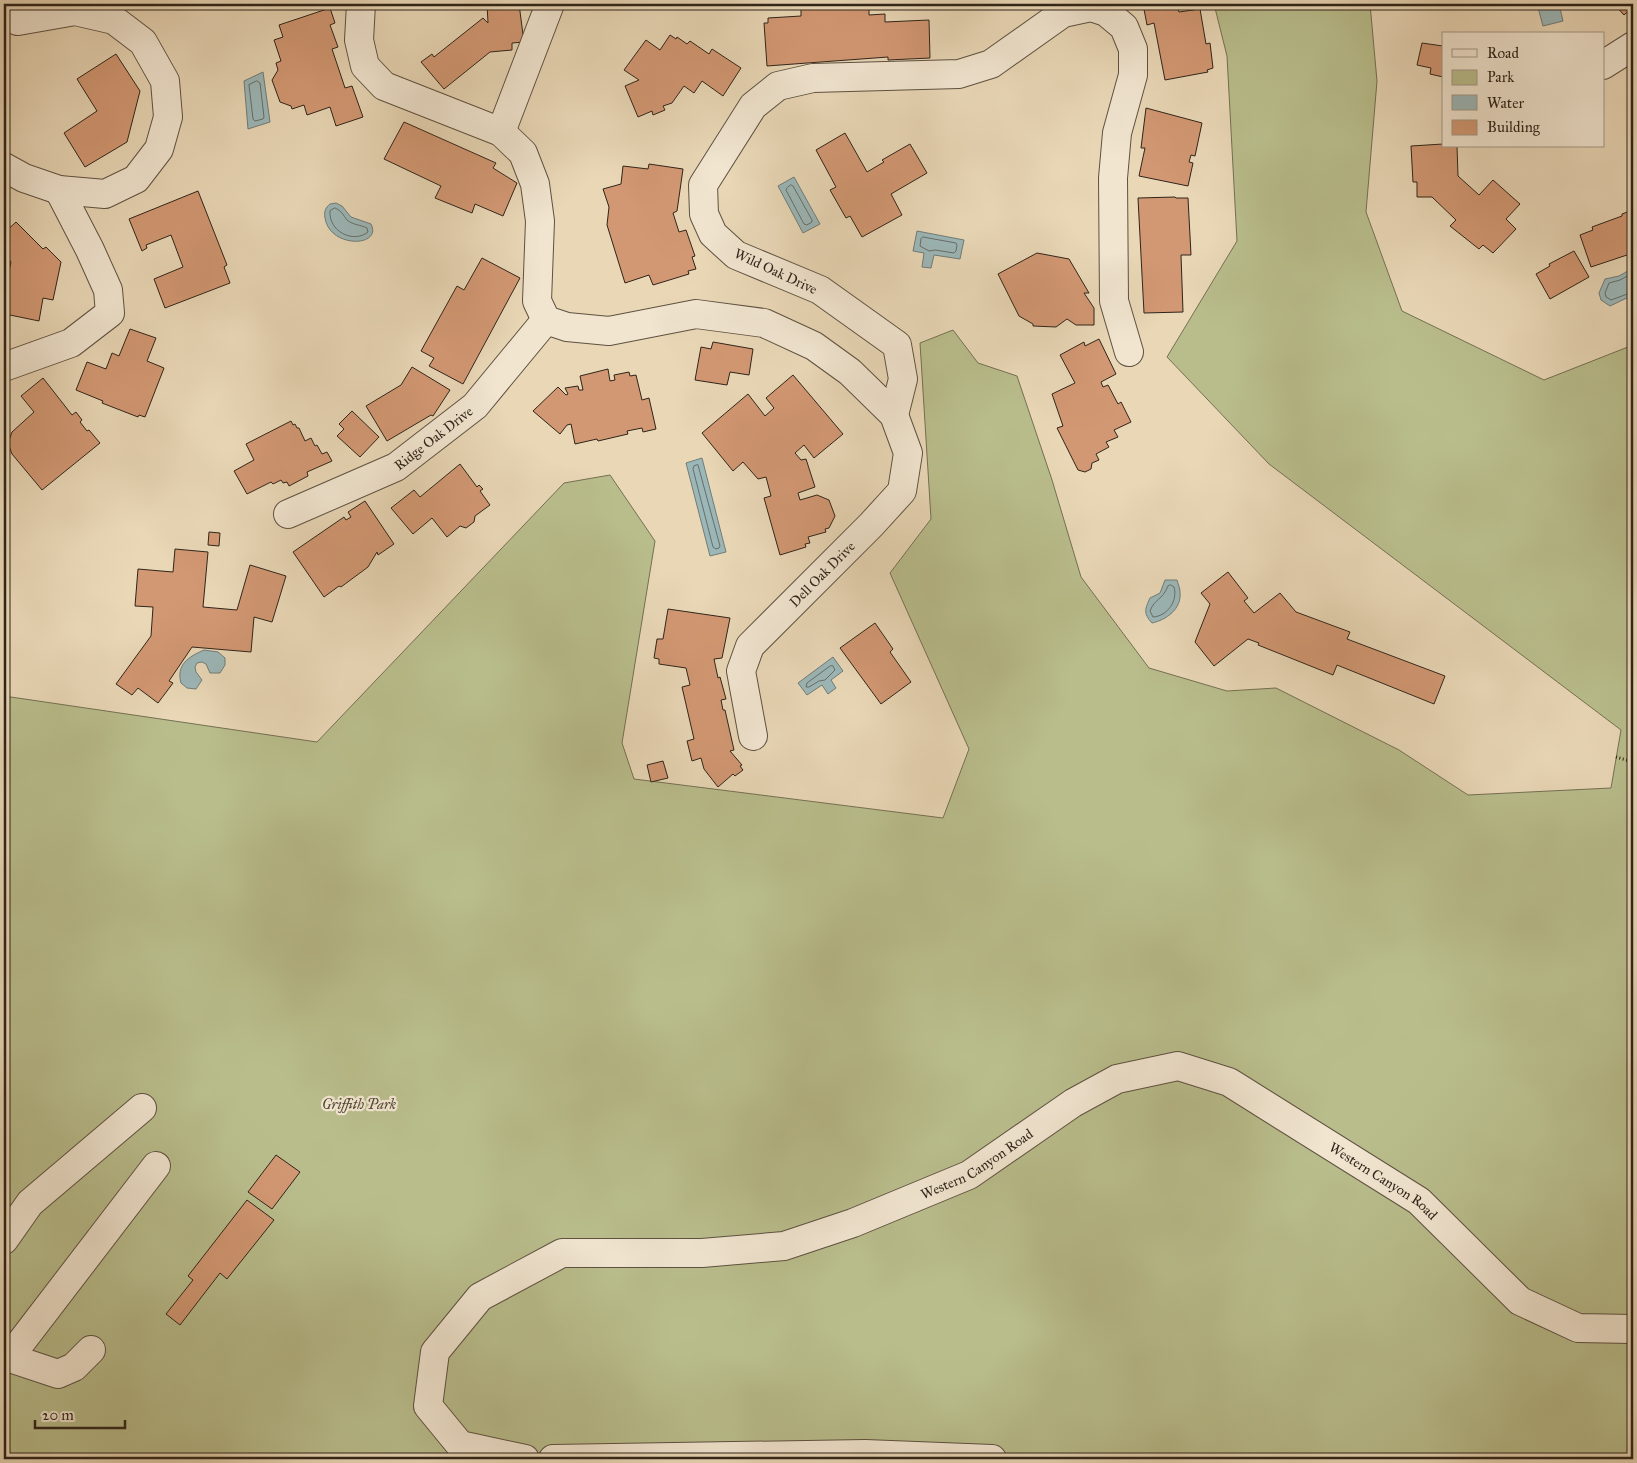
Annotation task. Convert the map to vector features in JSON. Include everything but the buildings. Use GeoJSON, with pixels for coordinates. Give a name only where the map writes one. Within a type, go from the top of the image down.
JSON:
{"type":"FeatureCollection","features":[{"type":"Feature","properties":{"kind":"street"},"geometry":{"type":"LineString","coordinates":[[361,4],[359,40],[365,66],[384,86],[501,132],[523,153],[535,184],[540,221],[537,301],[546,320],[567,327],[609,331],[696,314],[764,323],[814,346],[850,372],[894,415]]}},
{"type":"Feature","properties":{"kind":"street"},"geometry":{"type":"LineString","coordinates":[[501,132],[550,4]]}},
{"type":"Feature","properties":{"kind":"street","name":"Wild Oak Drive"},"geometry":{"type":"LineString","coordinates":[[894,415],[903,379],[897,346],[820,290],[736,255],[713,234],[704,214],[703,185],[753,106],[778,86],[813,78],[959,74],[991,64],[1063,13],[1091,7],[1106,12],[1124,27],[1133,49],[1133,75],[1117,133],[1113,178],[1114,301],[1128,352]]}},
{"type":"Feature","properties":{"kind":"street"},"geometry":{"type":"LineString","coordinates":[[4,16],[18,21],[75,11],[114,20],[143,42],[165,81],[168,117],[159,149],[136,179],[105,194],[59,190],[24,178],[4,167]]}},
{"type":"Feature","properties":{"kind":"street"},"geometry":{"type":"LineString","coordinates":[[1604,64],[1633,46]]}},
{"type":"Feature","properties":{"kind":"street"},"geometry":{"type":"LineString","coordinates":[[4,367],[71,343],[110,313],[108,290],[59,190]]}},
{"type":"Feature","properties":{"kind":"street","name":"Ridge Oak Drive"},"geometry":{"type":"LineString","coordinates":[[288,514],[396,467],[404,461],[475,406],[546,320]]}},
{"type":"Feature","properties":{"kind":"street","name":"Dell Oak Drive"},"geometry":{"type":"LineString","coordinates":[[753,736],[741,671],[750,646],[871,525],[902,491],[908,452],[894,415]]}},
{"type":"Feature","properties":{"kind":"street","name":"Western Canyon Road"},"geometry":{"type":"LineString","coordinates":[[525,1459],[460,1444],[428,1406],[435,1352],[480,1297],[562,1253],[702,1253],[784,1246],[828,1232],[969,1175],[1073,1103],[1117,1079],[1178,1066],[1229,1082],[1419,1201],[1520,1301],[1578,1328],[1633,1329]]}},
{"type":"Feature","properties":{"kind":"street"},"geometry":{"type":"LineString","coordinates":[[4,1240],[30,1203],[142,1108]]}},
{"type":"Feature","properties":{"kind":"street"},"geometry":{"type":"LineString","coordinates":[[91,1350],[74,1367],[58,1374],[7,1357],[156,1166]]}},
{"type":"Feature","properties":{"kind":"street"},"geometry":{"type":"LineString","coordinates":[[553,1459],[865,1454],[992,1459]]}},
{"type":"Feature","properties":{"kind":"path"},"geometry":{"type":"LineString","coordinates":[[1616,757],[1633,762]]}},
{"type":"Feature","properties":{"kind":"green space","name":"Griffith Park"},"geometry":{"type":"Polygon","coordinates":[[[1214,4],[1370,4],[1377,81],[1366,212],[1402,311],[1544,380],[1633,345],[1633,1459],[4,1459],[4,696],[317,742],[564,483],[610,475],[655,541],[622,743],[634,779],[943,818],[969,749],[890,573],[931,519],[920,343],[953,330],[978,363],[1017,376],[1052,480],[1081,577],[1149,668],[1227,691],[1276,688],[1399,750],[1468,795],[1611,788],[1621,730],[1269,464],[1167,357],[1237,241],[1227,56],[1214,4]]]}},
{"type":"Feature","properties":{"kind":"water"},"geometry":{"type":"Polygon","coordinates":[[[1537,4],[1559,4],[1563,21],[1543,26],[1537,4]]]}},
{"type":"Feature","properties":{"kind":"water"},"geometry":{"type":"Polygon","coordinates":[[[263,72],[270,122],[248,129],[244,81],[263,72]]]}},
{"type":"Feature","properties":{"kind":"water"},"geometry":{"type":"Polygon","coordinates":[[[794,177],[820,224],[803,233],[778,186],[794,177]]]}},
{"type":"Feature","properties":{"kind":"water"},"geometry":{"type":"Polygon","coordinates":[[[336,203],[342,206],[351,217],[371,224],[373,232],[370,237],[363,240],[345,240],[329,228],[325,218],[325,210],[330,204],[336,203]]]}},
{"type":"Feature","properties":{"kind":"water"},"geometry":{"type":"Polygon","coordinates":[[[917,231],[964,240],[960,259],[934,255],[931,268],[922,267],[924,253],[913,251],[917,231]]]}},
{"type":"Feature","properties":{"kind":"water"},"geometry":{"type":"Polygon","coordinates":[[[1633,268],[1633,295],[1610,306],[1601,300],[1599,293],[1605,279],[1619,276],[1633,268]]]}},
{"type":"Feature","properties":{"kind":"water"},"geometry":{"type":"Polygon","coordinates":[[[702,458],[726,552],[710,556],[686,463],[702,458]]]}},
{"type":"Feature","properties":{"kind":"water"},"geometry":{"type":"Polygon","coordinates":[[[1165,580],[1177,580],[1180,598],[1172,613],[1152,623],[1146,614],[1147,605],[1150,598],[1160,593],[1165,580]]]}},
{"type":"Feature","properties":{"kind":"water"},"geometry":{"type":"Polygon","coordinates":[[[204,650],[218,652],[225,658],[225,665],[220,673],[210,673],[206,664],[202,662],[197,663],[195,667],[196,672],[202,680],[196,689],[187,688],[181,683],[180,671],[182,666],[188,659],[204,650]]]}},
{"type":"Feature","properties":{"kind":"water"},"geometry":{"type":"Polygon","coordinates":[[[833,657],[843,671],[831,680],[836,688],[828,694],[822,685],[807,695],[798,683],[833,657]]]}}]}
